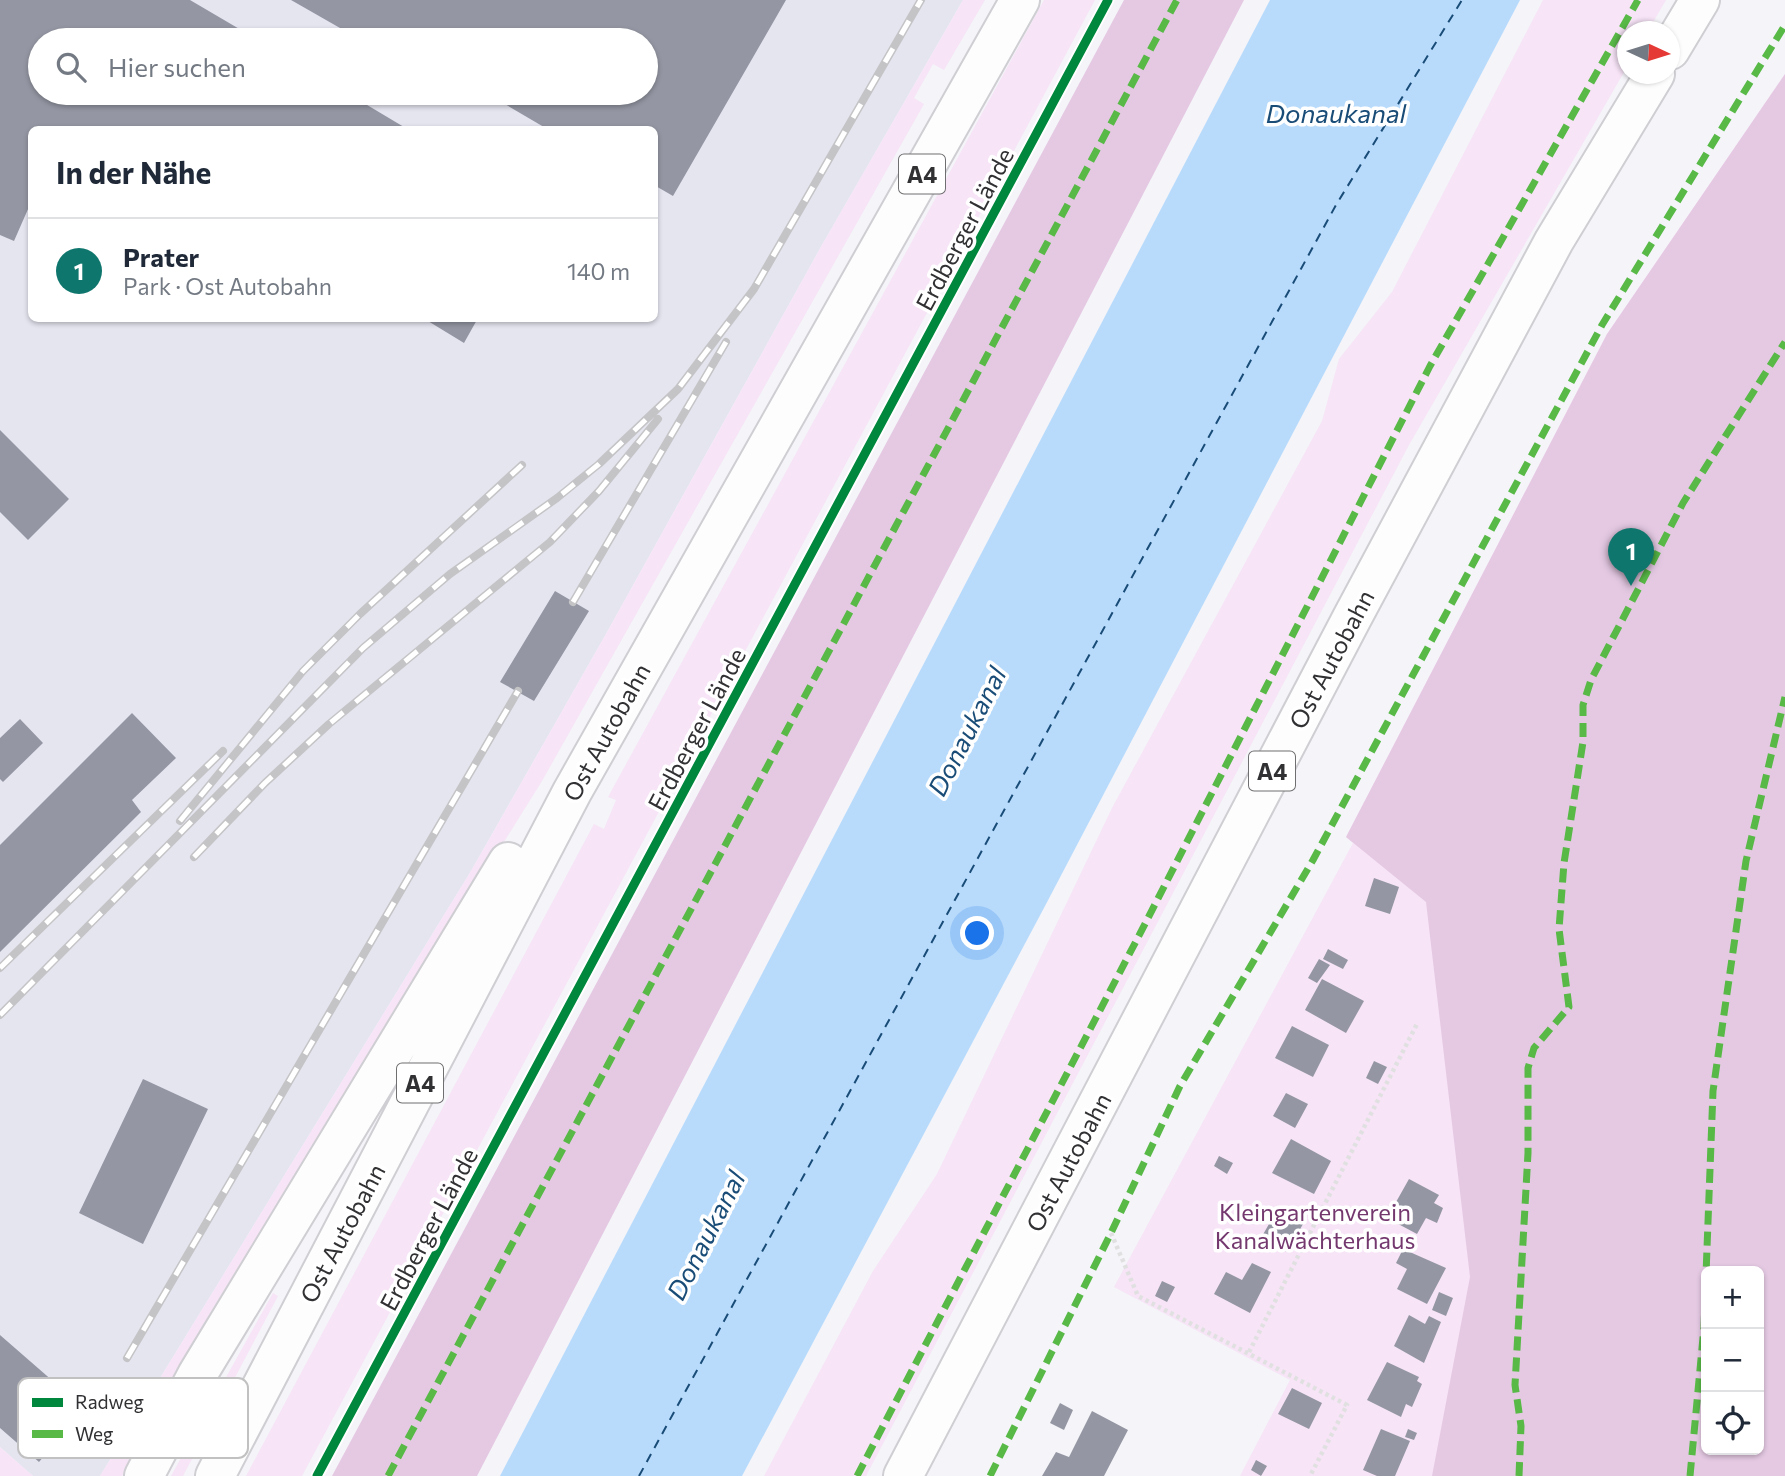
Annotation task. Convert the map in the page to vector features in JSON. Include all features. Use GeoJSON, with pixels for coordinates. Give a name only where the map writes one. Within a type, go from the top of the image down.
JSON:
{"type":"FeatureCollection","features":[{"type":"Feature","properties":{"kind":"highway","name":"Ost Autobahn"},"geometry":{"type":"LineString","coordinates":[[248,1413],[627,691],[1020,0]]}},
{"type":"Feature","properties":{"kind":"highway"},"geometry":{"type":"LineString","coordinates":[[1680,33],[1700,0]]}},
{"type":"Feature","properties":{"kind":"highway","name":"Ost Autobahn"},"geometry":{"type":"LineString","coordinates":[[903,1476],[1437,458],[1554,241],[1649,84]]}},
{"type":"Feature","properties":{"kind":"highway"},"geometry":{"type":"LineString","coordinates":[[196,1378],[559,778],[627,691]]}},
{"type":"Feature","properties":{"kind":"highway"},"geometry":{"type":"LineString","coordinates":[[144,1476],[154,1458]]}},
{"type":"Feature","properties":{"kind":"highway","name":"Ost Autobahn"},"geometry":{"type":"LineString","coordinates":[[215,1476],[224,1458]]}},
{"type":"Feature","properties":{"kind":"path"},"geometry":{"type":"LineString","coordinates":[[1250,1352],[1418,1021]]}},
{"type":"Feature","properties":{"kind":"path"},"geometry":{"type":"LineString","coordinates":[[1250,1352],[1410,1043]]}},
{"type":"Feature","properties":{"kind":"path"},"geometry":{"type":"LineString","coordinates":[[1111,1233],[1138,1296],[1250,1352],[1347,1405],[1310,1476]]}},
{"type":"Feature","properties":{"kind":"shaded area"},"geometry":{"type":"Polygon","coordinates":[[[0,0],[963,0],[822,245],[471,871],[160,1378],[18,1378],[18,1458],[111,1458],[100,1476],[33,1476],[0,1447],[0,0]]]}},
{"type":"Feature","properties":{"kind":"shaded area"},"geometry":{"type":"Polygon","coordinates":[[[1124,0],[1244,0],[477,1476],[332,1476],[1124,0]]]}},
{"type":"Feature","properties":{"kind":"shaded area"},"geometry":{"type":"Polygon","coordinates":[[[1785,74],[1785,1476],[1432,1476],[1470,1277],[1426,902],[1346,837],[1607,334],[1785,74]]]}},
{"type":"Feature","properties":{"kind":"green space"},"geometry":{"type":"Polygon","coordinates":[[[963,0],[985,0],[944,70],[933,64],[914,98],[924,104],[542,781],[213,1308],[175,1378],[160,1378],[471,871],[822,245],[963,0]]]}},
{"type":"Feature","properties":{"kind":"green space"},"geometry":{"type":"Polygon","coordinates":[[[1044,0],[1095,0],[302,1476],[246,1476],[594,824],[604,829],[616,800],[608,797],[1044,0]]]}},
{"type":"Feature","properties":{"kind":"green space"},"geometry":{"type":"Polygon","coordinates":[[[1543,0],[1666,0],[1654,21],[1617,21],[1617,84],[1409,445],[866,1476],[764,1476],[873,1271],[937,1174],[1112,808],[1322,421],[1339,359],[1392,292],[1543,0]]]}},
{"type":"Feature","properties":{"kind":"green space","name":"Kleingartenverein Kanalwächterhaus"},"geometry":{"type":"Polygon","coordinates":[[[1785,74],[1785,1476],[1240,1476],[1290,1380],[1114,1287],[1353,843],[1346,837],[1607,334],[1785,74]]]}},
{"type":"Feature","properties":{"kind":"green space"},"geometry":{"type":"Polygon","coordinates":[[[273,1293],[278,1296],[235,1378],[226,1378],[273,1293]]]}},
{"type":"Feature","properties":{"kind":"green space"},"geometry":{"type":"Polygon","coordinates":[[[0,1447],[33,1476],[0,1476],[0,1447]]]}},
{"type":"Feature","properties":{"kind":"green space"},"geometry":{"type":"Polygon","coordinates":[[[111,1458],[132,1458],[122,1476],[100,1476],[111,1458]]]}},
{"type":"Feature","properties":{"kind":"green space"},"geometry":{"type":"Polygon","coordinates":[[[181,1458],[192,1458],[183,1476],[171,1476],[181,1458]]]}},
{"type":"Feature","properties":{"kind":"water","name":"Donaukanal"},"geometry":{"type":"Polygon","coordinates":[[[1270,0],[1520,0],[1045,906],[742,1476],[500,1476],[1270,0]]]}},
{"type":"Feature","properties":{"kind":"building"},"geometry":{"type":"Polygon","coordinates":[[[0,0],[190,0],[238,28],[28,28],[28,105],[367,105],[402,126],[28,126],[28,209],[14,241],[0,235],[0,0]]]}},
{"type":"Feature","properties":{"kind":"building"},"geometry":{"type":"Polygon","coordinates":[[[291,0],[786,0],[673,196],[658,187],[658,126],[542,126],[506,105],[658,105],[658,28],[340,28],[291,0]]]}},
{"type":"Feature","properties":{"kind":"building"},"geometry":{"type":"Polygon","coordinates":[[[430,322],[476,322],[464,343],[430,322]]]}},
{"type":"Feature","properties":{"kind":"building"},"geometry":{"type":"Polygon","coordinates":[[[0,430],[69,499],[28,540],[0,512],[0,430]]]}},
{"type":"Feature","properties":{"kind":"building"},"geometry":{"type":"Polygon","coordinates":[[[555,591],[589,611],[534,701],[500,682],[555,591]]]}},
{"type":"Feature","properties":{"kind":"building"},"geometry":{"type":"Polygon","coordinates":[[[132,713],[176,758],[132,800],[141,812],[0,952],[0,845],[132,713]]]}},
{"type":"Feature","properties":{"kind":"building"},"geometry":{"type":"Polygon","coordinates":[[[20,719],[43,743],[3,782],[0,779],[0,738],[20,719]]]}},
{"type":"Feature","properties":{"kind":"building"},"geometry":{"type":"Polygon","coordinates":[[[1374,878],[1399,887],[1390,914],[1365,906],[1374,878]]]}},
{"type":"Feature","properties":{"kind":"building"},"geometry":{"type":"Polygon","coordinates":[[[1328,949],[1348,960],[1343,969],[1323,959],[1328,949]]]}},
{"type":"Feature","properties":{"kind":"building"},"geometry":{"type":"Polygon","coordinates":[[[1319,959],[1330,965],[1317,983],[1308,978],[1319,959]]]}},
{"type":"Feature","properties":{"kind":"building"},"geometry":{"type":"Polygon","coordinates":[[[1322,979],[1364,1001],[1346,1033],[1305,1010],[1322,979]]]}},
{"type":"Feature","properties":{"kind":"building"},"geometry":{"type":"Polygon","coordinates":[[[1292,1026],[1329,1045],[1313,1077],[1275,1058],[1292,1026]]]}},
{"type":"Feature","properties":{"kind":"building"},"geometry":{"type":"Polygon","coordinates":[[[1374,1061],[1387,1067],[1378,1084],[1366,1078],[1374,1061]]]}},
{"type":"Feature","properties":{"kind":"building"},"geometry":{"type":"Polygon","coordinates":[[[143,1079],[208,1109],[143,1244],[79,1213],[143,1079]]]}},
{"type":"Feature","properties":{"kind":"building"},"geometry":{"type":"Polygon","coordinates":[[[1286,1093],[1308,1104],[1295,1128],[1273,1116],[1286,1093]]]}},
{"type":"Feature","properties":{"kind":"building"},"geometry":{"type":"Polygon","coordinates":[[[1291,1139],[1331,1161],[1314,1194],[1272,1173],[1291,1139]]]}},
{"type":"Feature","properties":{"kind":"building"},"geometry":{"type":"Polygon","coordinates":[[[1219,1156],[1233,1163],[1227,1174],[1214,1166],[1219,1156]]]}},
{"type":"Feature","properties":{"kind":"building"},"geometry":{"type":"Polygon","coordinates":[[[1409,1179],[1439,1195],[1434,1203],[1443,1208],[1437,1223],[1426,1218],[1417,1234],[1387,1218],[1409,1179]]]}},
{"type":"Feature","properties":{"kind":"building"},"geometry":{"type":"Polygon","coordinates":[[[1277,1210],[1303,1224],[1287,1252],[1261,1238],[1277,1210]]]}},
{"type":"Feature","properties":{"kind":"building"},"geometry":{"type":"Polygon","coordinates":[[[1403,1249],[1446,1268],[1427,1304],[1397,1289],[1407,1269],[1396,1263],[1403,1249]]]}},
{"type":"Feature","properties":{"kind":"building"},"geometry":{"type":"Polygon","coordinates":[[[1252,1263],[1271,1272],[1250,1313],[1214,1294],[1226,1272],[1242,1280],[1252,1263]]]}},
{"type":"Feature","properties":{"kind":"building"},"geometry":{"type":"Polygon","coordinates":[[[1162,1281],[1175,1287],[1167,1302],[1155,1296],[1162,1281]]]}},
{"type":"Feature","properties":{"kind":"building"},"geometry":{"type":"Polygon","coordinates":[[[1439,1292],[1453,1298],[1446,1316],[1432,1310],[1439,1292]]]}},
{"type":"Feature","properties":{"kind":"building"},"geometry":{"type":"Polygon","coordinates":[[[1409,1315],[1425,1324],[1429,1316],[1441,1322],[1424,1363],[1394,1346],[1409,1315]]]}},
{"type":"Feature","properties":{"kind":"building"},"geometry":{"type":"Polygon","coordinates":[[[0,1335],[49,1378],[18,1378],[18,1444],[0,1428],[0,1335]]]}},
{"type":"Feature","properties":{"kind":"building"},"geometry":{"type":"Polygon","coordinates":[[[1387,1362],[1419,1377],[1417,1381],[1422,1384],[1412,1407],[1406,1404],[1401,1417],[1367,1400],[1387,1362]]]}},
{"type":"Feature","properties":{"kind":"building"},"geometry":{"type":"Polygon","coordinates":[[[1292,1388],[1322,1403],[1309,1429],[1278,1414],[1292,1388]]]}},
{"type":"Feature","properties":{"kind":"building"},"geometry":{"type":"Polygon","coordinates":[[[1060,1403],[1073,1410],[1064,1430],[1050,1423],[1060,1403]]]}},
{"type":"Feature","properties":{"kind":"building"},"geometry":{"type":"Polygon","coordinates":[[[1092,1411],[1128,1430],[1104,1476],[1042,1476],[1056,1452],[1069,1457],[1092,1411]]]}},
{"type":"Feature","properties":{"kind":"building"},"geometry":{"type":"Polygon","coordinates":[[[1381,1429],[1410,1441],[1395,1476],[1377,1476],[1363,1470],[1381,1429]]]}},
{"type":"Feature","properties":{"kind":"building"},"geometry":{"type":"Polygon","coordinates":[[[1408,1429],[1417,1433],[1414,1440],[1405,1437],[1408,1429]]]}},
{"type":"Feature","properties":{"kind":"building"},"geometry":{"type":"Polygon","coordinates":[[[1256,1460],[1267,1466],[1261,1476],[1251,1470],[1256,1460]]]}},
{"type":"Feature","properties":{"kind":"ferry route"},"geometry":{"type":"LineString","coordinates":[[639,1476],[1336,205],[1462,0]]}},
{"type":"Feature","properties":{"kind":"railway"},"geometry":{"type":"LineString","coordinates":[[0,1015],[363,648],[450,574],[557,498],[599,464],[678,389],[754,289],[921,0]]}},
{"type":"Feature","properties":{"kind":"railway"},"geometry":{"type":"LineString","coordinates":[[573,602],[726,342]]}},
{"type":"Feature","properties":{"kind":"railway"},"geometry":{"type":"LineString","coordinates":[[194,857],[265,783],[329,724],[550,542],[599,491],[658,419]]}},
{"type":"Feature","properties":{"kind":"railway"},"geometry":{"type":"LineString","coordinates":[[180,821],[303,671],[360,614],[522,465]]}},
{"type":"Feature","properties":{"kind":"railway"},"geometry":{"type":"LineString","coordinates":[[127,1358],[518,691]]}},
{"type":"Feature","properties":{"kind":"railway"},"geometry":{"type":"LineString","coordinates":[[0,968],[223,751]]}},
{"type":"Feature","properties":{"kind":"marked path"},"geometry":{"type":"LineString","coordinates":[[388,1476],[1177,0]]}},
{"type":"Feature","properties":{"kind":"marked path"},"geometry":{"type":"LineString","coordinates":[[857,1476],[1146,922],[1430,366],[1638,0]]}},
{"type":"Feature","properties":{"kind":"marked path"},"geometry":{"type":"LineString","coordinates":[[990,1476],[1111,1233],[1180,1086],[1313,860],[1602,325],[1785,25]]}},
{"type":"Feature","properties":{"kind":"marked path"},"geometry":{"type":"LineString","coordinates":[[1519,1476],[1521,1426],[1515,1385],[1528,1153],[1528,1068],[1534,1048],[1569,1007],[1559,929],[1564,863],[1583,742],[1583,705],[1591,680],[1683,503],[1785,342]]}},
{"type":"Feature","properties":{"kind":"marked path"},"geometry":{"type":"LineString","coordinates":[[1690,1476],[1704,1327],[1713,1091],[1746,861],[1785,697]]}},
{"type":"Feature","properties":{"kind":"cycle path","name":"Erdberger Lände"},"geometry":{"type":"LineString","coordinates":[[317,1476],[1108,0]]}},
{"type":"Feature","properties":{"kind":"place","name":"Prater"},"geometry":{"type":"Point","coordinates":[1631,586]}}]}
